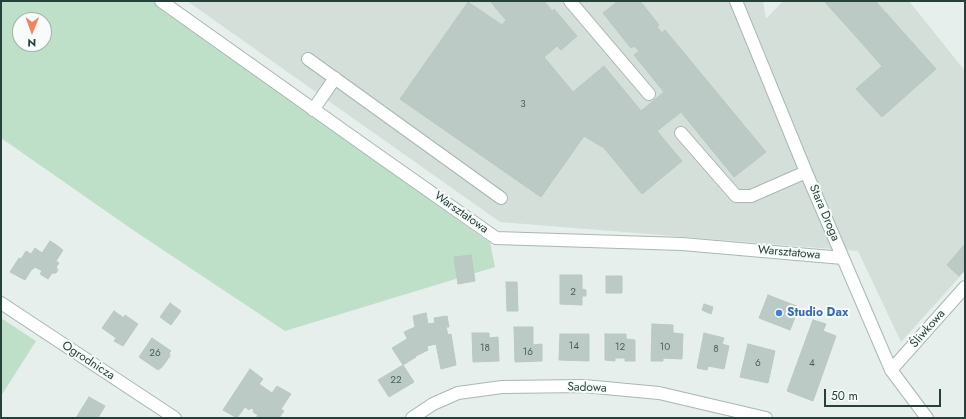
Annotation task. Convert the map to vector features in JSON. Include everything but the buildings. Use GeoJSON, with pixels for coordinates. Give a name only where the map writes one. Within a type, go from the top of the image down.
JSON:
{"type":"FeatureCollection","features":[{"type":"Feature","properties":{"kind":"street","name":"Warsztatowa"},"geometry":{"type":"LineString","coordinates":[[161,1],[496,238],[682,244],[843,258]]}},
{"type":"Feature","properties":{"kind":"street"},"geometry":{"type":"LineString","coordinates":[[570,1],[649,94]]}},
{"type":"Feature","properties":{"kind":"street","name":"Stara Droga"},"geometry":{"type":"LineString","coordinates":[[736,1],[806,172],[891,370],[927,418]]}},
{"type":"Feature","properties":{"kind":"street"},"geometry":{"type":"LineString","coordinates":[[308,59],[501,198]]}},
{"type":"Feature","properties":{"kind":"street"},"geometry":{"type":"LineString","coordinates":[[313,110],[335,78]]}},
{"type":"Feature","properties":{"kind":"street"},"geometry":{"type":"LineString","coordinates":[[681,133],[736,196],[751,196],[806,172]]}},
{"type":"Feature","properties":{"kind":"street","name":"Śliwkowa"},"geometry":{"type":"LineString","coordinates":[[891,370],[965,287]]}},
{"type":"Feature","properties":{"kind":"street","name":"Ogrodnicza"},"geometry":{"type":"LineString","coordinates":[[1,303],[174,418]]}},
{"type":"Feature","properties":{"kind":"street","name":"Sadowa"},"geometry":{"type":"LineString","coordinates":[[412,418],[433,404],[458,393],[502,387],[584,386],[659,392],[729,414],[766,418]]}},
{"type":"Feature","properties":{"kind":"shaded area"},"geometry":{"type":"Polygon","coordinates":[[[187,1],[763,1],[766,19],[783,1],[909,1],[965,71],[965,271],[901,342],[858,251],[500,222],[187,1]]]}},
{"type":"Feature","properties":{"kind":"green space"},"geometry":{"type":"Polygon","coordinates":[[[1,1],[153,1],[490,243],[495,267],[285,331],[133,230],[1,138],[1,1]]]}},
{"type":"Feature","properties":{"kind":"green space"},"geometry":{"type":"Polygon","coordinates":[[[1,318],[36,341],[1,396],[1,318]]]}},
{"type":"Feature","properties":{"kind":"place","name":"Studio Dax"},"geometry":{"type":"Point","coordinates":[779,313]}}]}
